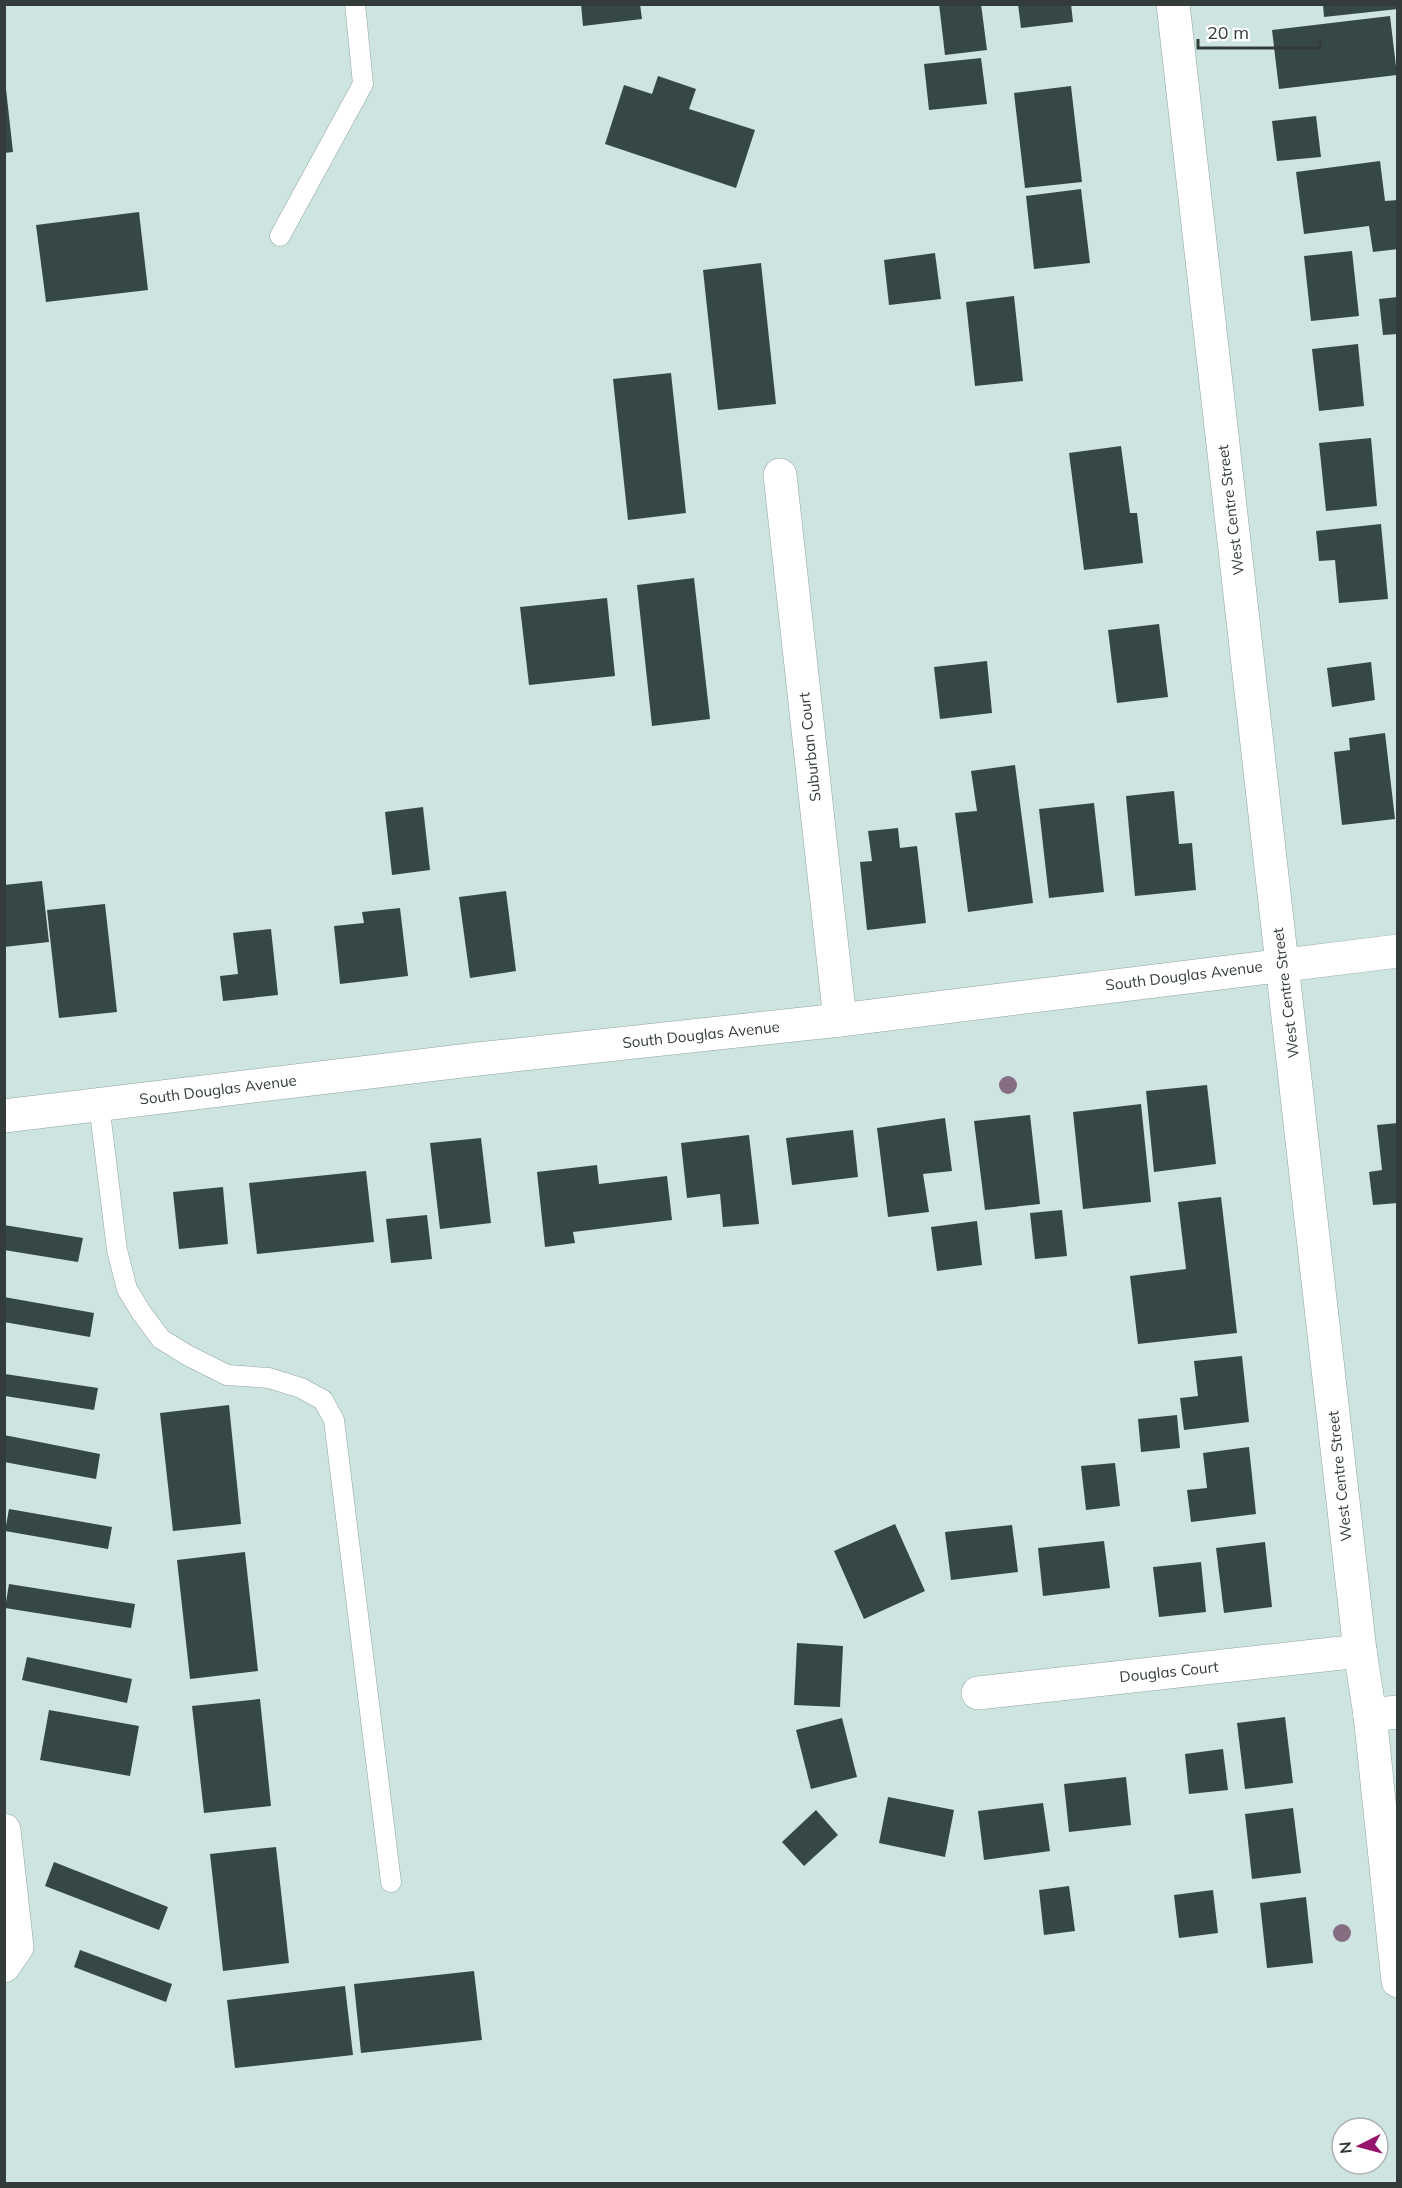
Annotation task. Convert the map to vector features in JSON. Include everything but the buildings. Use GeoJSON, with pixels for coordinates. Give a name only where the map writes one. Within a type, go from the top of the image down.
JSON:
{"type":"FeatureCollection","features":[{"type":"Feature","properties":{"kind":"street","name":"West Centre Street"},"geometry":{"type":"LineString","coordinates":[[1173,4],[1360,1651],[1384,1713],[1398,1981]]}},
{"type":"Feature","properties":{"kind":"street","name":"Suburban Court"},"geometry":{"type":"LineString","coordinates":[[780,475],[840,1020]]}},
{"type":"Feature","properties":{"kind":"street","name":"South Douglas Avenue"},"geometry":{"type":"LineString","coordinates":[[4,1116],[478,1059],[840,1020],[1398,951]]}},
{"type":"Feature","properties":{"kind":"street","name":"Douglas Court"},"geometry":{"type":"LineString","coordinates":[[978,1693],[1360,1651]]}},
{"type":"Feature","properties":{"kind":"street"},"geometry":{"type":"LineString","coordinates":[[4,1830],[17,1947],[4,1966]]}},
{"type":"Feature","properties":{"kind":"lane"},"geometry":{"type":"LineString","coordinates":[[280,236],[363,84],[355,4]]}},
{"type":"Feature","properties":{"kind":"lane"},"geometry":{"type":"LineString","coordinates":[[99,1104],[117,1250],[127,1289],[161,1339],[227,1375],[269,1378],[301,1388],[323,1400],[334,1420],[391,1882]]}}]}
